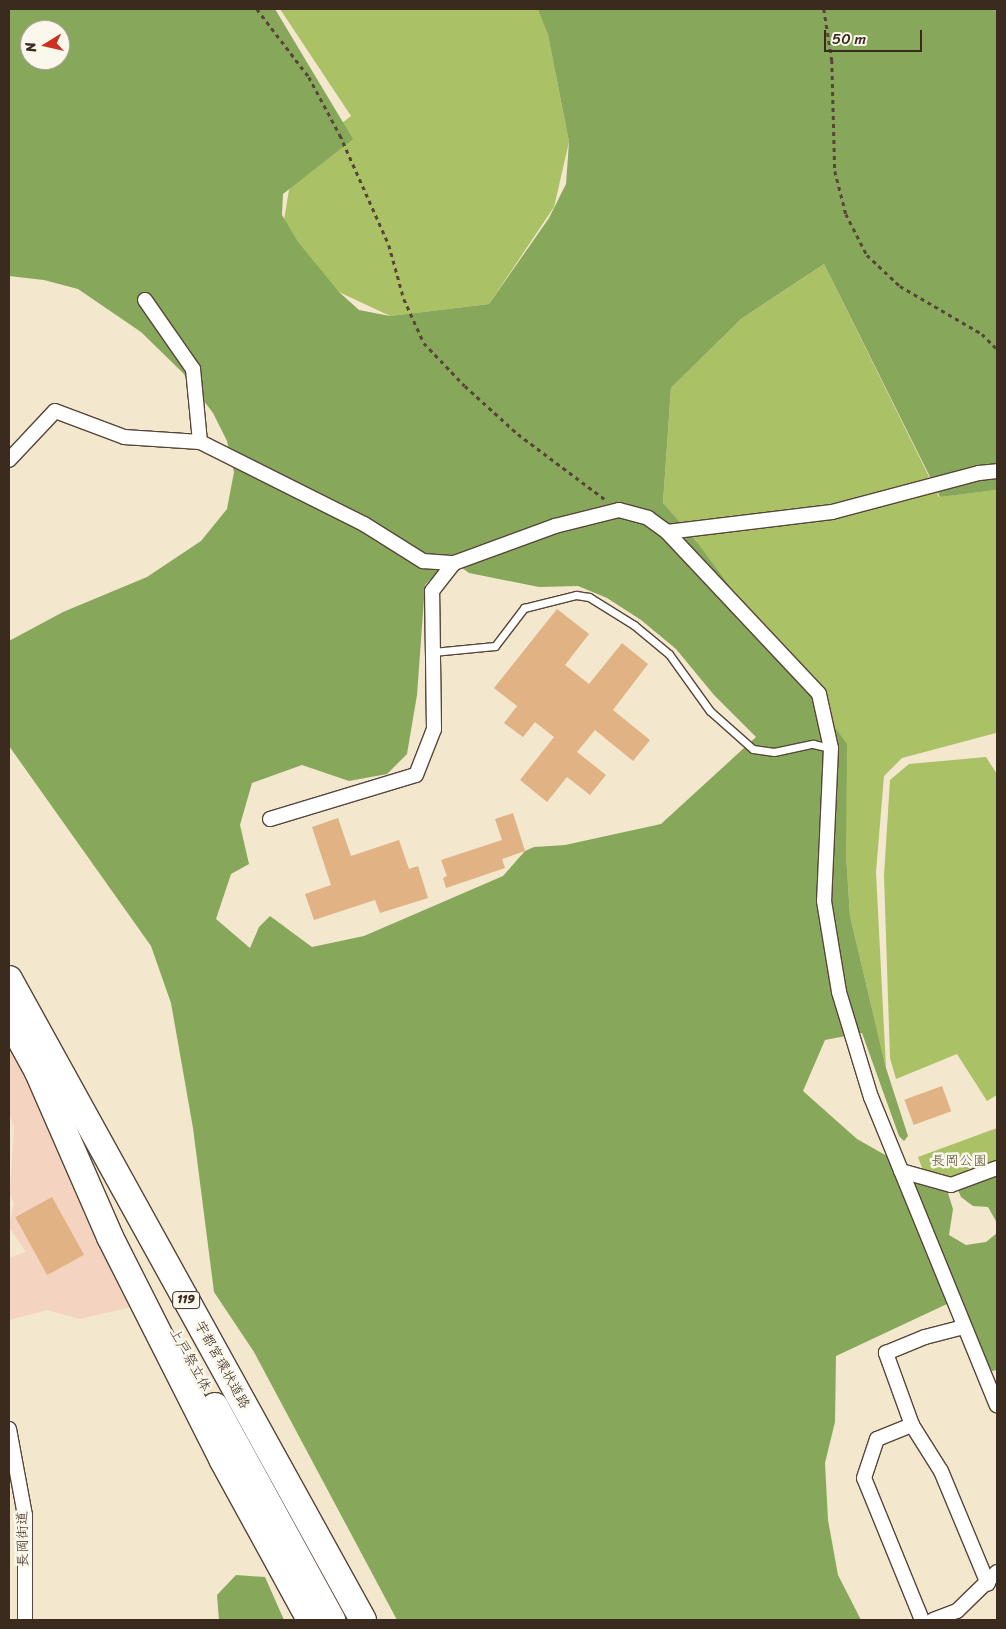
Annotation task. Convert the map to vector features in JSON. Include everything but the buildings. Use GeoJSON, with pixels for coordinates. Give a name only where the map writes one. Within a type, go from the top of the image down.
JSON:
{"type":"FeatureCollection","features":[{"type":"Feature","properties":{"kind":"highway","name":"宇都宮環状道路"},"geometry":{"type":"LineString","coordinates":[[9,979],[48,1071],[110,1237],[222,1460],[310,1620]]}},
{"type":"Feature","properties":{"kind":"highway","name":"宇都宮環状道路"},"geometry":{"type":"LineString","coordinates":[[9,1018],[48,1071],[362,1620]]}},
{"type":"Feature","properties":{"kind":"highway","name":"上戸祭立体"},"geometry":{"type":"LineString","coordinates":[[48,1071],[132,1255],[332,1620]]}},
{"type":"Feature","properties":{"kind":"highway","name":"上戸祭立体"},"geometry":{"type":"LineString","coordinates":[[48,1071],[348,1620]]}},
{"type":"Feature","properties":{"kind":"street"},"geometry":{"type":"LineString","coordinates":[[145,300],[193,369],[200,442]]}},
{"type":"Feature","properties":{"kind":"street"},"geometry":{"type":"LineString","coordinates":[[9,460],[54,412],[124,437],[200,442],[364,524],[423,561],[454,562],[555,526],[619,510],[648,518],[667,532],[819,694],[831,748],[824,901],[839,992],[871,1097],[997,1405]]}},
{"type":"Feature","properties":{"kind":"street"},"geometry":{"type":"LineString","coordinates":[[667,532],[832,512],[979,473],[997,471]]}},
{"type":"Feature","properties":{"kind":"street"},"geometry":{"type":"LineString","coordinates":[[270,819],[416,776],[434,729],[432,591],[454,562]]}},
{"type":"Feature","properties":{"kind":"street"},"geometry":{"type":"LineString","coordinates":[[901,1171],[951,1185],[997,1168]]}},
{"type":"Feature","properties":{"kind":"street"},"geometry":{"type":"LineString","coordinates":[[964,1327],[925,1337],[886,1353],[912,1425],[941,1471],[988,1584]]}},
{"type":"Feature","properties":{"kind":"street"},"geometry":{"type":"LineString","coordinates":[[912,1425],[877,1439],[864,1478],[922,1620]]}},
{"type":"Feature","properties":{"kind":"street","name":"長岡街道"},"geometry":{"type":"LineString","coordinates":[[9,1429],[25,1515],[25,1620]]}},
{"type":"Feature","properties":{"kind":"street"},"geometry":{"type":"LineString","coordinates":[[934,1620],[958,1611],[988,1584],[997,1572]]}},
{"type":"Feature","properties":{"kind":"lane"},"geometry":{"type":"LineString","coordinates":[[433,652],[495,646],[524,608],[576,595],[589,597],[634,625],[669,654],[710,711],[753,748],[774,752],[813,744],[831,748]]}},
{"type":"Feature","properties":{"kind":"path"},"geometry":{"type":"LineString","coordinates":[[257,9],[309,77],[340,135],[389,245],[404,299],[424,343],[518,434],[619,510]]}},
{"type":"Feature","properties":{"kind":"path"},"geometry":{"type":"LineString","coordinates":[[824,9],[832,60],[835,171],[846,214],[867,255],[900,286],[982,334],[997,350]]}},
{"type":"Feature","properties":{"kind":"shaded area"},"geometry":{"type":"Polygon","coordinates":[[[9,1046],[131,1307],[80,1319],[47,1310],[9,1320],[9,1258],[26,1252],[9,1227],[14,1203],[10,1194],[14,1127],[9,1113],[9,1046]]]}},
{"type":"Feature","properties":{"kind":"green space"},"geometry":{"type":"Polygon","coordinates":[[[9,9],[275,9],[353,139],[283,194],[282,215],[298,242],[339,292],[359,310],[390,316],[489,304],[549,218],[566,184],[569,142],[548,35],[538,9],[997,9],[997,490],[940,497],[824,264],[741,319],[671,388],[663,503],[699,545],[847,744],[846,854],[850,916],[886,1068],[908,1136],[904,1141],[899,1136],[862,1033],[825,1040],[803,1091],[857,1139],[947,1190],[953,1209],[949,1235],[966,1245],[986,1242],[997,1233],[997,1370],[992,1371],[947,1304],[836,1356],[835,1422],[825,1463],[828,1520],[838,1575],[861,1620],[397,1620],[254,1352],[214,1292],[193,1128],[171,1003],[151,946],[9,746],[9,641],[63,612],[147,577],[201,541],[227,509],[234,472],[227,441],[213,413],[183,373],[141,332],[78,289],[44,280],[9,276],[9,9]],[[450,559],[425,585],[417,695],[407,754],[387,774],[349,781],[302,765],[252,783],[240,825],[249,864],[231,874],[216,919],[250,948],[259,927],[270,916],[312,947],[364,936],[503,876],[525,851],[534,847],[565,845],[661,824],[756,737],[714,695],[676,649],[641,620],[607,598],[578,586],[539,587],[469,573],[450,559]]]}},
{"type":"Feature","properties":{"kind":"green space"},"geometry":{"type":"Polygon","coordinates":[[[280,9],[540,9],[548,35],[569,142],[554,207],[489,304],[390,316],[339,292],[282,232],[294,160],[351,116],[280,9]]]}},
{"type":"Feature","properties":{"kind":"green space"},"geometry":{"type":"Polygon","coordinates":[[[824,264],[939,497],[997,490],[996,733],[902,758],[884,776],[876,872],[886,1068],[850,916],[846,854],[663,503],[671,388],[741,319],[824,264]]]}},
{"type":"Feature","properties":{"kind":"green space"},"geometry":{"type":"Polygon","coordinates":[[[986,757],[997,774],[997,1095],[987,1101],[957,1054],[896,1079],[890,1058],[884,876],[890,780],[909,764],[986,757]]]}},
{"type":"Feature","properties":{"kind":"green space","name":"長岡公園"},"geometry":{"type":"Polygon","coordinates":[[[997,1128],[997,1165],[956,1181],[924,1173],[918,1157],[997,1128]]]}},
{"type":"Feature","properties":{"kind":"green space"},"geometry":{"type":"Polygon","coordinates":[[[997,1168],[997,1223],[988,1207],[973,1206],[961,1197],[955,1183],[997,1168]]]}},
{"type":"Feature","properties":{"kind":"green space"},"geometry":{"type":"Polygon","coordinates":[[[236,1575],[265,1577],[284,1620],[219,1620],[217,1595],[236,1575]]]}}]}
